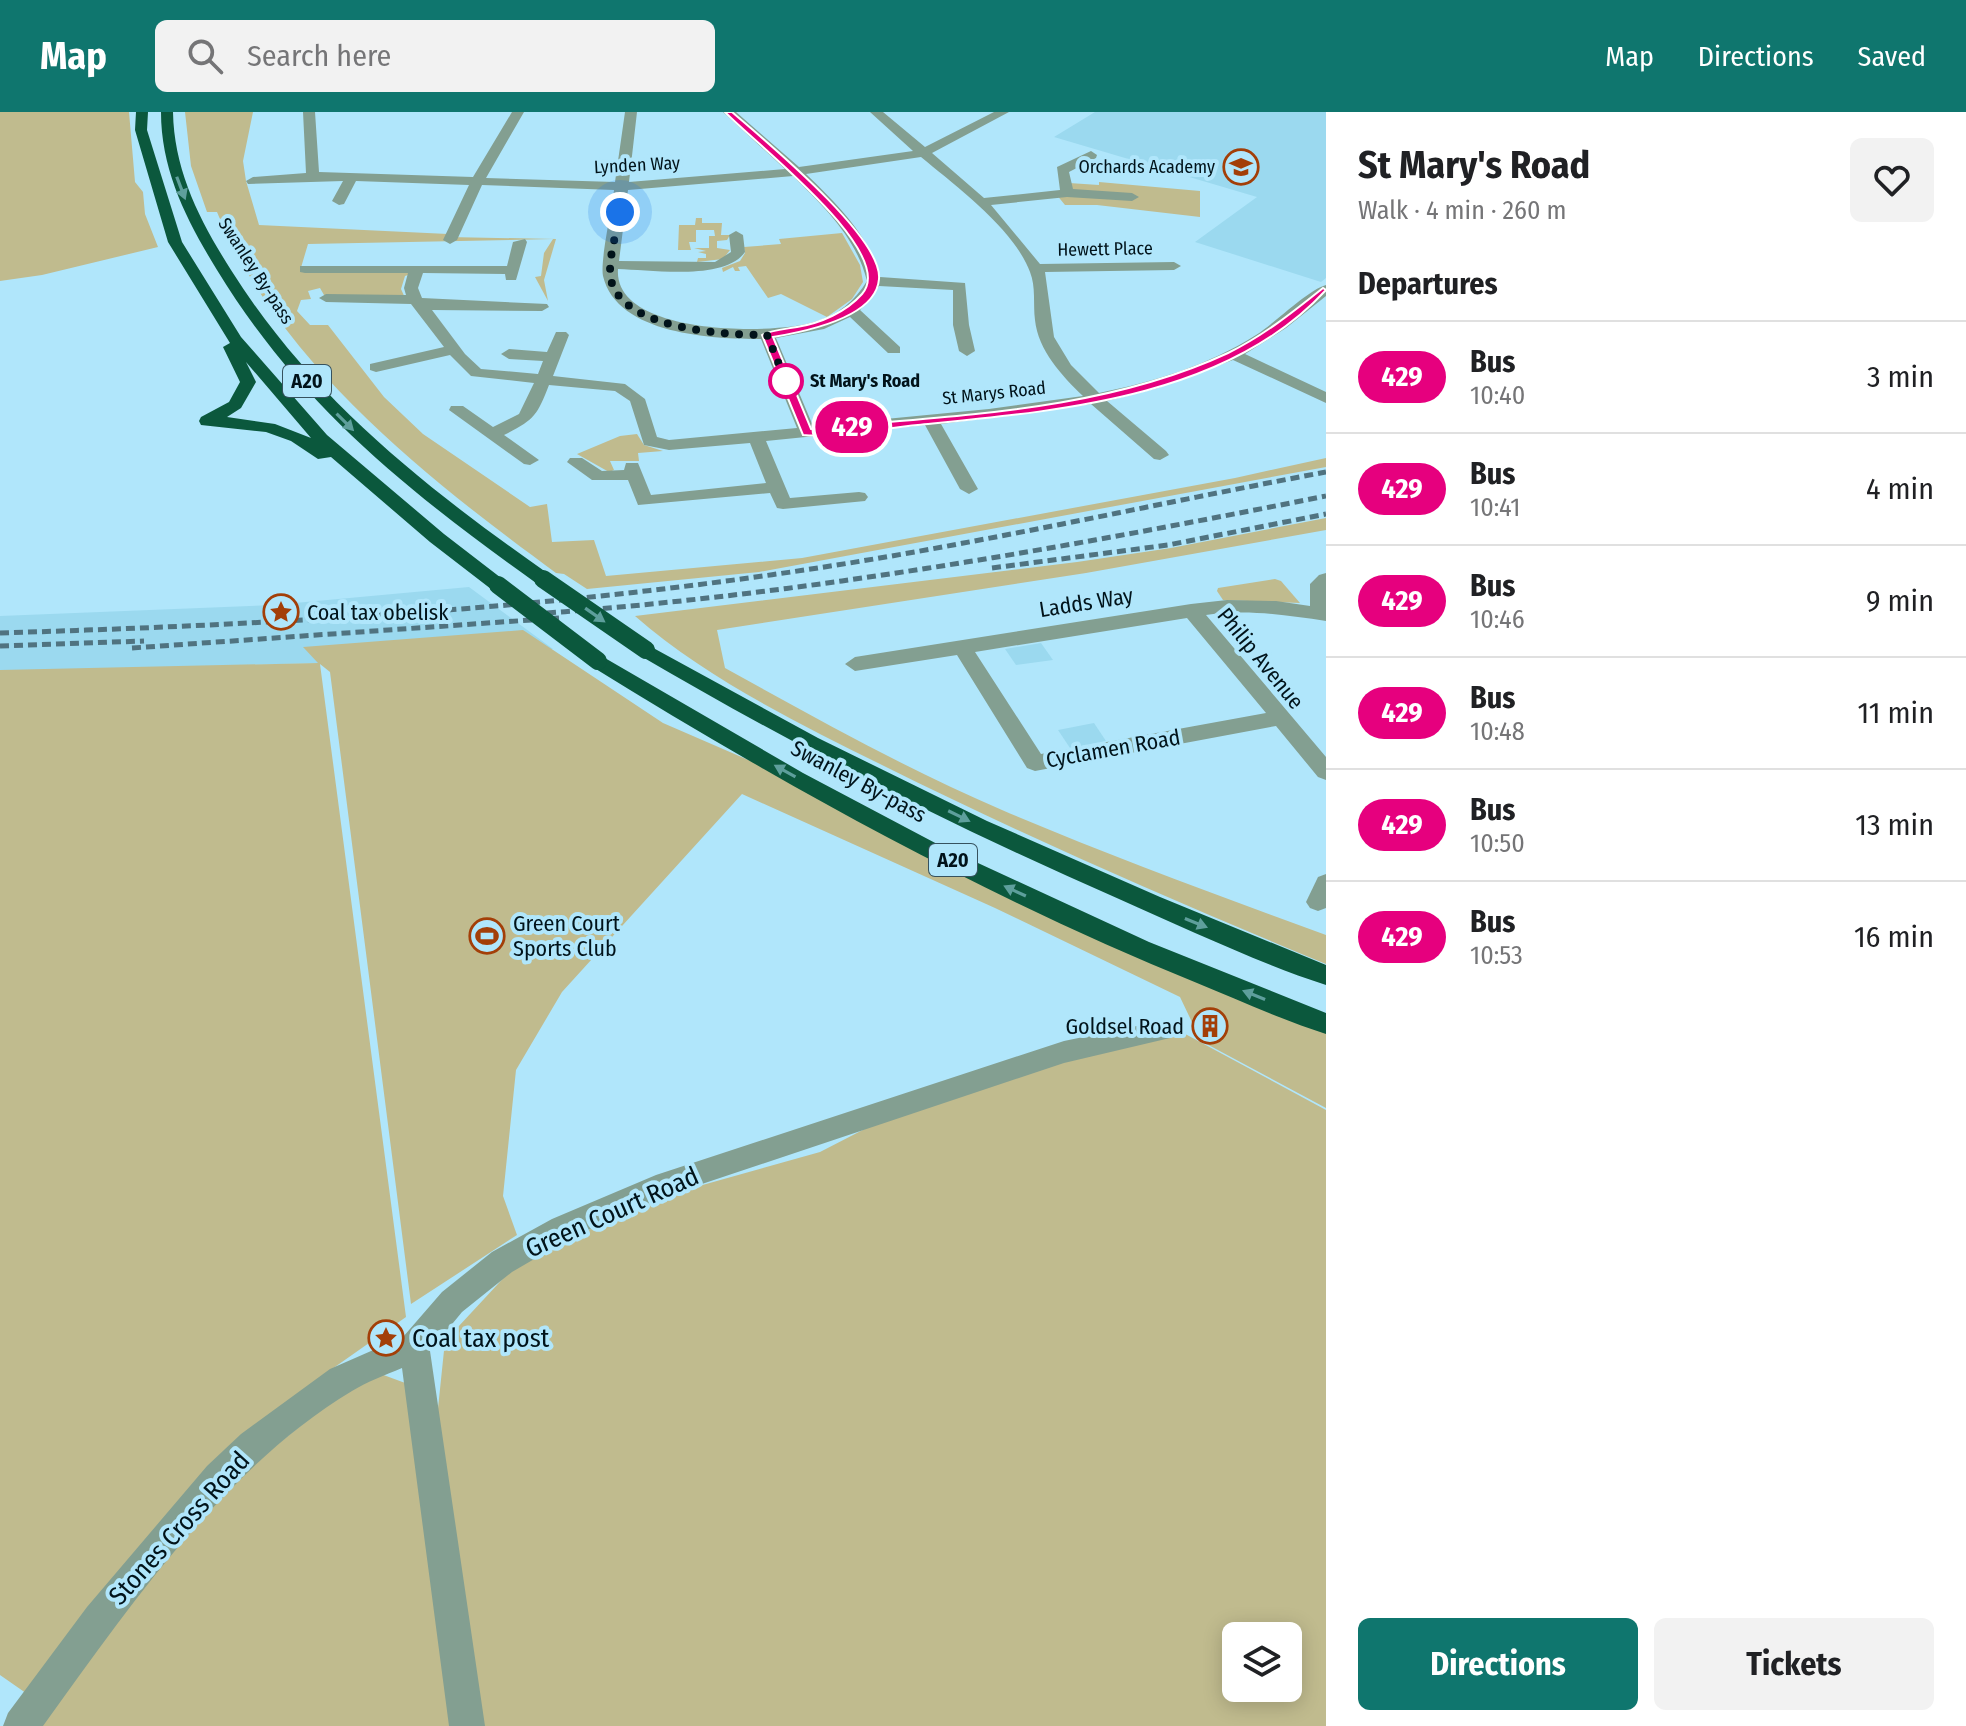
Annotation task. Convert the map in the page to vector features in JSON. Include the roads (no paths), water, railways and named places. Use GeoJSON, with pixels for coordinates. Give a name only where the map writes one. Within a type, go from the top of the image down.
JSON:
{"type":"FeatureCollection","features":[{"type":"Feature","properties":{"kind":"highway","name":"A20"},"geometry":{"type":"LineString","coordinates":[[142,112],[141,130],[175,242],[235,339],[321,439],[490,579]]}},
{"type":"Feature","properties":{"kind":"highway","name":"Swanley By-pass"},"geometry":{"type":"LineString","coordinates":[[167,112],[166,123],[178,184],[206,241],[262,330],[345,424],[463,523],[646,650],[816,747],[1143,902],[1326,975]]}},
{"type":"Feature","properties":{"kind":"highway"},"geometry":{"type":"LineString","coordinates":[[204,287],[248,382],[235,405],[207,421],[259,423],[307,440],[445,556],[490,579]]}},
{"type":"Feature","properties":{"kind":"highway","name":"Swanley By-pass"},"geometry":{"type":"LineString","coordinates":[[490,579],[598,661],[695,722],[971,870],[1139,948],[1326,1024]]}},
{"type":"Feature","properties":{"kind":"street"},"geometry":{"type":"LineString","coordinates":[[309,112],[313,176]]}},
{"type":"Feature","properties":{"kind":"street"},"geometry":{"type":"LineString","coordinates":[[450,240],[476,183],[518,112]]}},
{"type":"Feature","properties":{"kind":"street"},"geometry":{"type":"LineString","coordinates":[[631,112],[624,186],[610,275],[616,292],[644,314],[695,330],[767,335],[820,326],[851,310],[867,295],[874,281],[873,268],[854,233],[729,112]]}},
{"type":"Feature","properties":{"kind":"street"},"geometry":{"type":"LineString","coordinates":[[876,112],[980,202],[1036,268],[1042,294],[1044,333],[1051,347],[1064,366],[1160,455]]}},
{"type":"Feature","properties":{"kind":"street","name":"Lynden Way"},"geometry":{"type":"LineString","coordinates":[[253,181],[313,176],[624,186],[794,172],[923,153],[1003,112]]}},
{"type":"Feature","properties":{"kind":"street"},"geometry":{"type":"LineString","coordinates":[[1067,193],[1062,170],[1091,155]]}},
{"type":"Feature","properties":{"kind":"street"},"geometry":{"type":"LineString","coordinates":[[339,201],[351,178]]}},
{"type":"Feature","properties":{"kind":"street"},"geometry":{"type":"LineString","coordinates":[[980,202],[1067,193],[1132,197]]}},
{"type":"Feature","properties":{"kind":"street"},"geometry":{"type":"LineString","coordinates":[[612,265],[717,266],[733,259],[738,252],[736,235]]}},
{"type":"Feature","properties":{"kind":"street"},"geometry":{"type":"LineString","coordinates":[[305,269],[512,273],[520,242]]}},
{"type":"Feature","properties":{"kind":"street","name":"Hewett Place"},"geometry":{"type":"LineString","coordinates":[[1036,268],[1174,266]]}},
{"type":"Feature","properties":{"kind":"street"},"geometry":{"type":"LineString","coordinates":[[417,269],[411,288],[418,302]]}},
{"type":"Feature","properties":{"kind":"street"},"geometry":{"type":"LineString","coordinates":[[874,281],[960,286],[961,325],[967,351]]}},
{"type":"Feature","properties":{"kind":"street","name":"St Marys Road"},"geometry":{"type":"LineString","coordinates":[[418,302],[464,364],[477,373],[611,385],[632,392],[650,441],[659,445],[1032,410],[1098,399],[1176,377],[1233,354],[1286,323],[1326,289]]}},
{"type":"Feature","properties":{"kind":"street"},"geometry":{"type":"LineString","coordinates":[[326,298],[542,307]]}},
{"type":"Feature","properties":{"kind":"street"},"geometry":{"type":"LineString","coordinates":[[851,310],[894,350]]}},
{"type":"Feature","properties":{"kind":"street"},"geometry":{"type":"LineString","coordinates":[[494,433],[525,418],[531,411],[561,335]]}},
{"type":"Feature","properties":{"kind":"street"},"geometry":{"type":"LineString","coordinates":[[767,335],[807,432]]}},
{"type":"Feature","properties":{"kind":"street"},"geometry":{"type":"LineString","coordinates":[[376,367],[454,349]]}},
{"type":"Feature","properties":{"kind":"street"},"geometry":{"type":"LineString","coordinates":[[509,354],[552,357]]}},
{"type":"Feature","properties":{"kind":"street"},"geometry":{"type":"LineString","coordinates":[[1233,354],[1326,398]]}},
{"type":"Feature","properties":{"kind":"street"},"geometry":{"type":"LineString","coordinates":[[457,410],[530,460]]}},
{"type":"Feature","properties":{"kind":"street"},"geometry":{"type":"LineString","coordinates":[[930,420],[969,489]]}},
{"type":"Feature","properties":{"kind":"street"},"geometry":{"type":"LineString","coordinates":[[756,437],[783,504],[859,497]]}},
{"type":"Feature","properties":{"kind":"street"},"geometry":{"type":"LineString","coordinates":[[576,462],[598,476],[634,471],[644,501],[774,487]]}},
{"type":"Feature","properties":{"kind":"street"},"geometry":{"type":"LineString","coordinates":[[1322,614],[1320,584],[1326,579]]}},
{"type":"Feature","properties":{"kind":"street","name":"Ladds Way"},"geometry":{"type":"LineString","coordinates":[[855,664],[1191,610],[1251,605],[1322,614]]}},
{"type":"Feature","properties":{"kind":"street","name":"Philip Avenue"},"geometry":{"type":"LineString","coordinates":[[1191,610],[1326,772]]}},
{"type":"Feature","properties":{"kind":"street","name":"Cyclamen Road"},"geometry":{"type":"LineString","coordinates":[[962,647],[1035,763],[1279,718]]}},
{"type":"Feature","properties":{"kind":"street","name":"Green Court Road"},"geometry":{"type":"LineString","coordinates":[[414,1347],[452,1302],[502,1262],[562,1228],[656,1187],[1064,1052],[1161,1031]]}},
{"type":"Feature","properties":{"kind":"street"},"geometry":{"type":"LineString","coordinates":[[414,1347],[467,1726]]}},
{"type":"Feature","properties":{"kind":"street","name":"Stones Cross Road"},"geometry":{"type":"LineString","coordinates":[[21,1726],[99,1619],[218,1477],[252,1445],[341,1380],[414,1347]]}},
{"type":"Feature","properties":{"kind":"railway"},"geometry":{"type":"LineString","coordinates":[[0,633],[195,626],[390,614],[680,587],[915,552],[1326,472]]}},
{"type":"Feature","properties":{"kind":"railway"},"geometry":{"type":"LineString","coordinates":[[547,613],[645,605],[841,581],[1036,550],[1326,496]]}},
{"type":"Feature","properties":{"kind":"railway"},"geometry":{"type":"LineString","coordinates":[[992,568],[1168,545],[1326,514]]}},
{"type":"Feature","properties":{"kind":"railway"},"geometry":{"type":"LineString","coordinates":[[132,648],[559,618]]}},
{"type":"Feature","properties":{"kind":"railway"},"geometry":{"type":"LineString","coordinates":[[0,646],[144,641]]}},
{"type":"Feature","properties":{"kind":"place","name":"Orchards Academy"},"geometry":{"type":"Point","coordinates":[1241,167]}},
{"type":"Feature","properties":{"kind":"place","name":"St Mary's Road"},"geometry":{"type":"Point","coordinates":[786,381]}},
{"type":"Feature","properties":{"kind":"place","name":"Coal tax obelisk"},"geometry":{"type":"Point","coordinates":[281,612]}},
{"type":"Feature","properties":{"kind":"place","name":"Green Court Sports Club"},"geometry":{"type":"Point","coordinates":[487,936]}},
{"type":"Feature","properties":{"kind":"place","name":"Goldsel Road"},"geometry":{"type":"Point","coordinates":[1210,1026]}},
{"type":"Feature","properties":{"kind":"place","name":"Coal tax post"},"geometry":{"type":"Point","coordinates":[386,1338]}}]}
